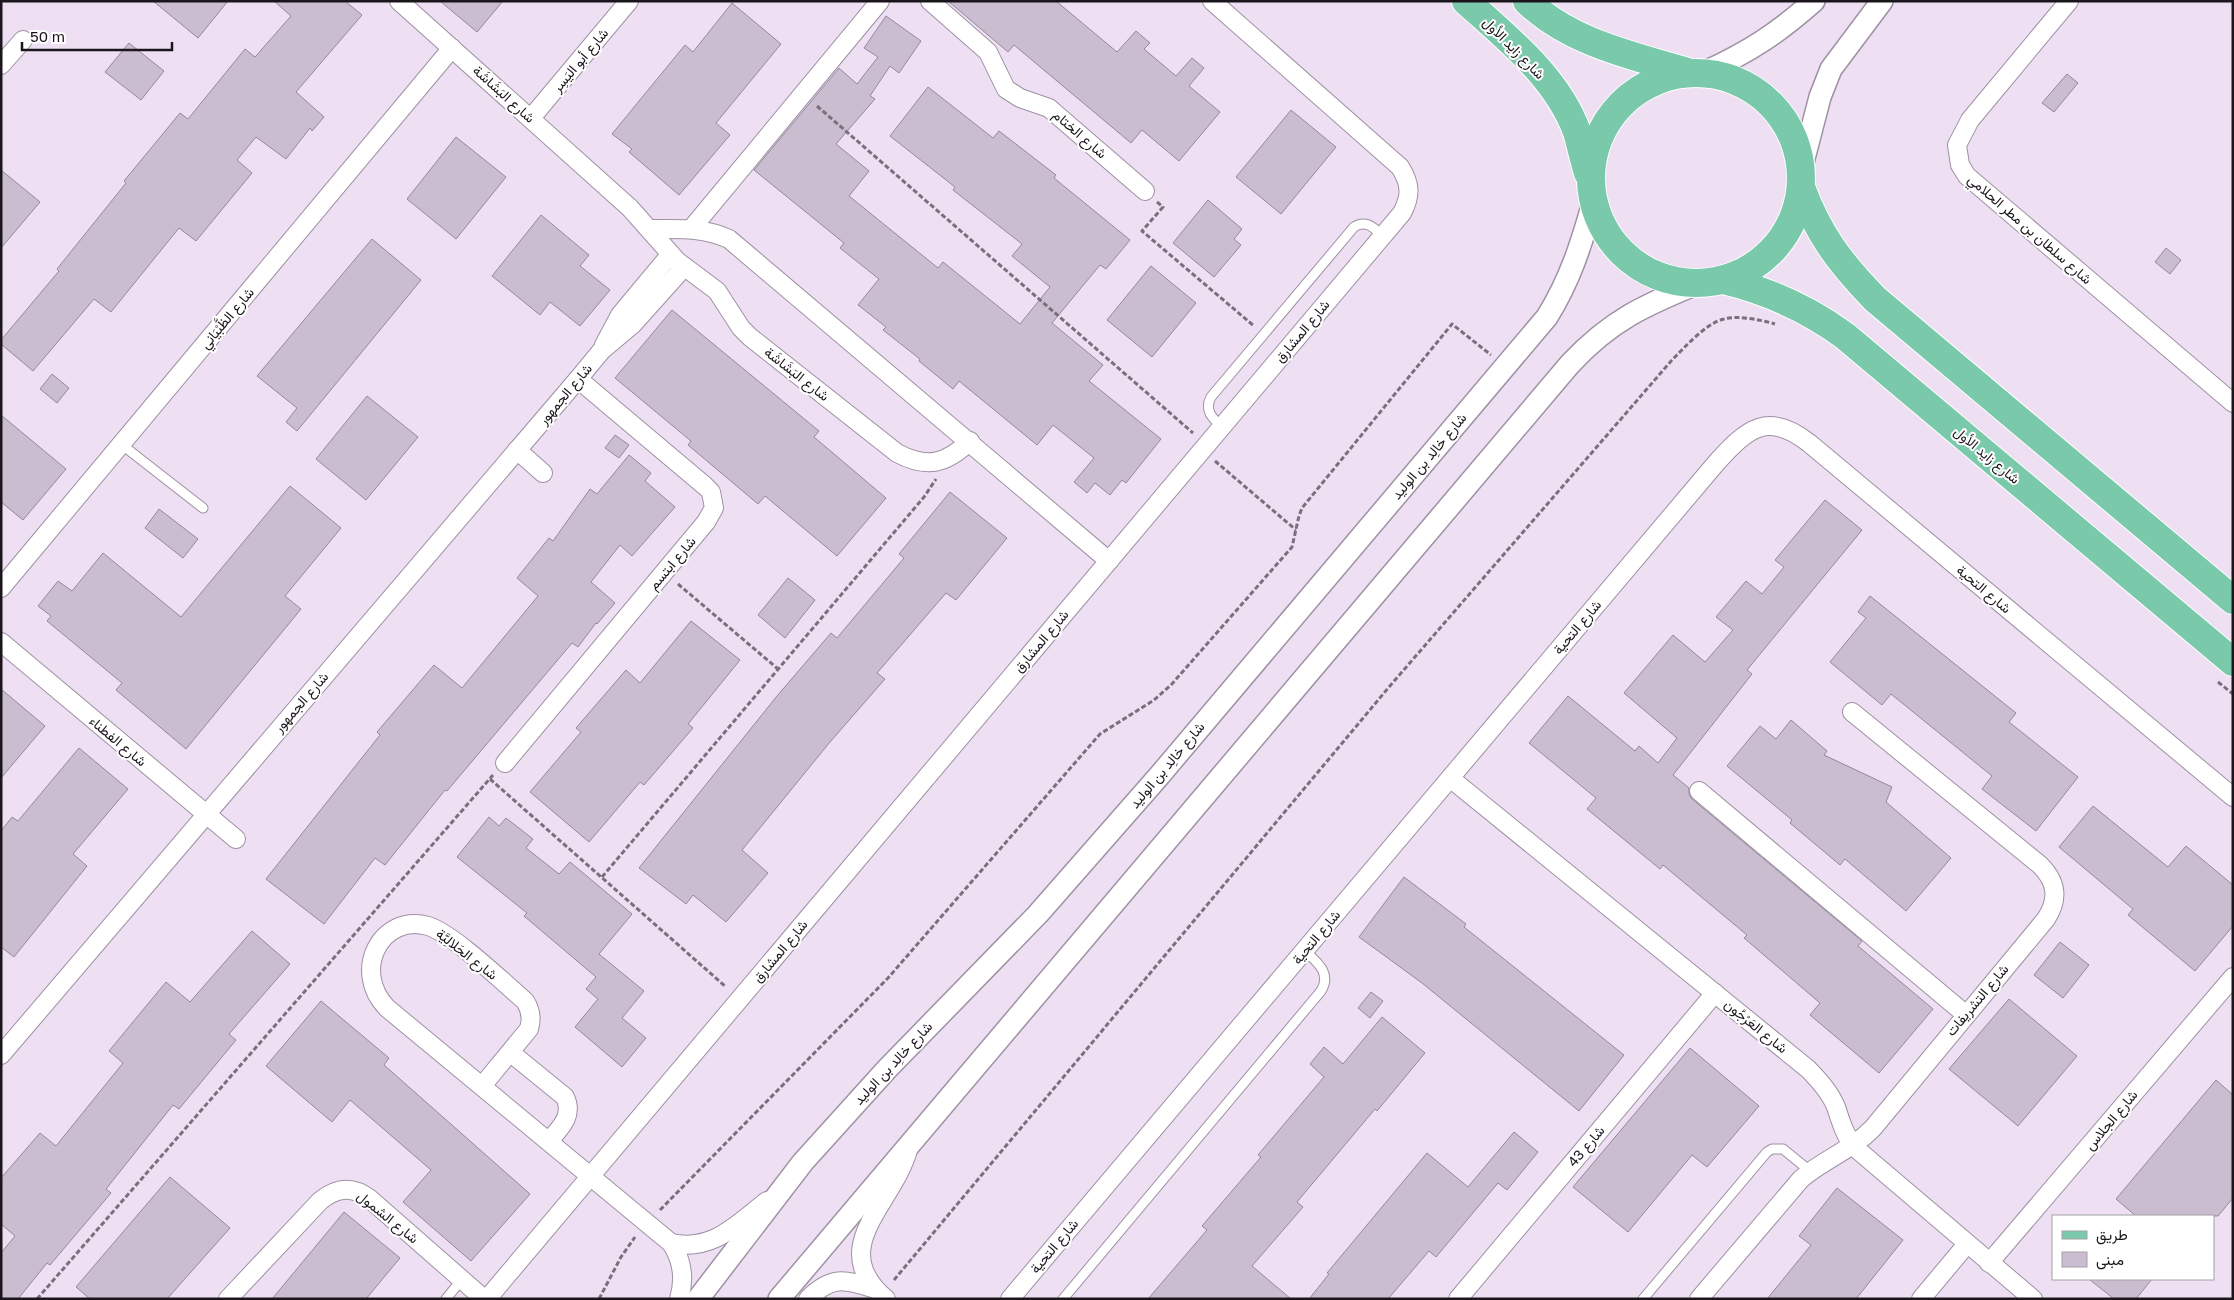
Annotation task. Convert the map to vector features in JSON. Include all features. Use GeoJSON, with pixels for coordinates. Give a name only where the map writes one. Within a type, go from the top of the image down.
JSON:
{"type":"FeatureCollection","features":[{"type":"Feature","properties":{"kind":"main road","name":"شارع زايد الأول"},"geometry":{"type":"LineString","coordinates":[[1466,1],[1528,58],[1563,105],[1576,132],[1601,226],[1614,246],[1631,262],[1652,274],[1675,282],[1711,282],[1775,295],[1823,320],[1845,336],[2233,662]]}},
{"type":"Feature","properties":{"kind":"main road"},"geometry":{"type":"LineString","coordinates":[[1527,1],[1558,25],[1582,38],[1612,50],[1696,72],[1729,77],[1744,84],[1771,103],[1786,123],[1793,138],[1801,178],[1818,229],[1844,267],[1875,299],[2233,600]]}},
{"type":"Feature","properties":{"kind":"main road"},"geometry":{"type":"LineString","coordinates":[[1591,192],[1592,155],[1602,130],[1617,108],[1637,90],[1660,78],[1696,72]]}},
{"type":"Feature","properties":{"kind":"main road"},"geometry":{"type":"LineString","coordinates":[[1711,282],[1747,270],[1768,255],[1784,235],[1795,212],[1801,178]]}},
{"type":"Feature","properties":{"kind":"street","name":"شارع البَشَاشَة"},"geometry":{"type":"LineString","coordinates":[[399,1],[531,118],[650,229],[670,255],[716,292],[741,328],[750,337],[897,453],[922,463],[946,460]]}},
{"type":"Feature","properties":{"kind":"street","name":"شارع أبو اليَسِر"},"geometry":{"type":"LineString","coordinates":[[531,118],[628,1]]}},
{"type":"Feature","properties":{"kind":"street"},"geometry":{"type":"LineString","coordinates":[[692,228],[880,1]]}},
{"type":"Feature","properties":{"kind":"street","name":"شارع الختام"},"geometry":{"type":"LineString","coordinates":[[930,1],[988,52],[1006,89],[1020,98],[1042,104],[1055,112],[1145,191]]}},
{"type":"Feature","properties":{"kind":"street","name":"شارع المشارق"},"geometry":{"type":"LineString","coordinates":[[486,1299],[1402,213],[1408,201],[1409,188],[1406,177],[1400,167],[1212,1]]}},
{"type":"Feature","properties":{"kind":"street"},"geometry":{"type":"LineString","coordinates":[[1696,72],[1761,44],[1814,1]]}},
{"type":"Feature","properties":{"kind":"street"},"geometry":{"type":"LineString","coordinates":[[1801,178],[1820,97],[1831,69],[1882,1]]}},
{"type":"Feature","properties":{"kind":"street","name":"شارع سلطان بن مطر الحلامي"},"geometry":{"type":"LineString","coordinates":[[2069,1],[1970,120],[1957,145],[1960,165],[1967,176],[2233,403]]}},
{"type":"Feature","properties":{"kind":"street"},"geometry":{"type":"LineString","coordinates":[[1,66],[23,40]]}},
{"type":"Feature","properties":{"kind":"street","name":"شارع الظَّبْيَاني"},"geometry":{"type":"LineString","coordinates":[[1,588],[452,48]]}},
{"type":"Feature","properties":{"kind":"street","name":"شارع خالِد بن الوليد"},"geometry":{"type":"LineString","coordinates":[[698,1299],[778,1193],[856,1102],[1038,914],[1147,790],[1547,317],[1560,296],[1573,268],[1591,192]]}},
{"type":"Feature","properties":{"kind":"street"},"geometry":{"type":"LineString","coordinates":[[650,229],[692,228],[707,230],[729,239],[970,441],[1109,561]]}},
{"type":"Feature","properties":{"kind":"street","name":"شارع الجمهور"},"geometry":{"type":"LineString","coordinates":[[602,350],[620,315],[670,255]]}},
{"type":"Feature","properties":{"kind":"street","name":"شارع الجمهور"},"geometry":{"type":"LineString","coordinates":[[1,1055],[602,350],[633,324],[684,267]]}},
{"type":"Feature","properties":{"kind":"street"},"geometry":{"type":"LineString","coordinates":[[779,1299],[1570,364],[1608,328],[1630,314],[1711,282]]}},
{"type":"Feature","properties":{"kind":"street","name":"شارع ابتسم"},"geometry":{"type":"LineString","coordinates":[[504,763],[711,516],[714,508],[711,492],[578,379]]}},
{"type":"Feature","properties":{"kind":"street","name":"شارع التحية"},"geometry":{"type":"LineString","coordinates":[[1010,1299],[1717,462],[1741,438],[1755,429],[1767,425],[1779,426],[1791,430],[1809,443],[2233,797]]}},
{"type":"Feature","properties":{"kind":"street"},"geometry":{"type":"LineString","coordinates":[[946,460],[958,453],[970,441]]}},
{"type":"Feature","properties":{"kind":"street"},"geometry":{"type":"LineString","coordinates":[[517,450],[543,473]]}},
{"type":"Feature","properties":{"kind":"street","name":"شارع الفطناء"},"geometry":{"type":"LineString","coordinates":[[1,642],[236,839]]}},
{"type":"Feature","properties":{"kind":"street","name":"شارع التشريفات"},"geometry":{"type":"LineString","coordinates":[[1699,1299],[1794,1186],[1810,1172],[1853,1146],[1873,1128],[1965,1014],[2046,919],[2055,901],[2052,880],[2040,865],[1852,712]]}},
{"type":"Feature","properties":{"kind":"street","name":"شارع العَرْجُون"},"geometry":{"type":"LineString","coordinates":[[1450,778],[1818,1079],[1832,1100],[1842,1129],[1853,1146],[2033,1299]]}},
{"type":"Feature","properties":{"kind":"street"},"geometry":{"type":"LineString","coordinates":[[1699,791],[1965,1014]]}},
{"type":"Feature","properties":{"kind":"street","name":"شارع الحَلالِيَّة"},"geometry":{"type":"LineString","coordinates":[[482,1086],[525,1036],[531,1022],[528,1007],[525,1001],[436,928],[425,925],[403,926],[384,938],[376,947],[370,968],[370,980],[379,1000],[549,1142],[671,1243],[677,1252],[683,1273],[679,1299]]}},
{"type":"Feature","properties":{"kind":"street","name":"شارع الجلاس"},"geometry":{"type":"LineString","coordinates":[[1989,1263],[2233,976]]}},
{"type":"Feature","properties":{"kind":"street","name":"شارع 43"},"geometry":{"type":"LineString","coordinates":[[1458,1299],[1715,993]]}},
{"type":"Feature","properties":{"kind":"street"},"geometry":{"type":"LineString","coordinates":[[511,1053],[565,1097],[568,1103],[566,1122],[549,1142]]}},
{"type":"Feature","properties":{"kind":"street"},"geometry":{"type":"LineString","coordinates":[[879,1293],[863,1270],[860,1247],[869,1223],[904,1165],[908,1148]]}},
{"type":"Feature","properties":{"kind":"street","name":"شارع الشمول"},"geometry":{"type":"LineString","coordinates":[[228,1299],[320,1201],[329,1193],[339,1189],[350,1189],[361,1192],[486,1299]]}},
{"type":"Feature","properties":{"kind":"street"},"geometry":{"type":"LineString","coordinates":[[671,1243],[684,1246],[709,1242],[721,1236],[778,1193]]}},
{"type":"Feature","properties":{"kind":"street"},"geometry":{"type":"LineString","coordinates":[[1921,1299],[1967,1244]]}},
{"type":"Feature","properties":{"kind":"street"},"geometry":{"type":"LineString","coordinates":[[808,1299],[824,1285],[834,1281],[853,1282],[879,1293]]}},
{"type":"Feature","properties":{"kind":"lane"},"geometry":{"type":"LineString","coordinates":[[1222,426],[1211,416],[1208,402],[1354,227],[1359,224],[1369,224],[1383,236]]}},
{"type":"Feature","properties":{"kind":"lane"},"geometry":{"type":"LineString","coordinates":[[122,444],[203,508]]}},
{"type":"Feature","properties":{"kind":"lane"},"geometry":{"type":"LineString","coordinates":[[1063,1299],[1321,991],[1325,981],[1324,971],[1304,950]]}},
{"type":"Feature","properties":{"kind":"lane"},"geometry":{"type":"LineString","coordinates":[[1643,1299],[1767,1152],[1772,1149],[1783,1149],[1810,1172]]}},
{"type":"Feature","properties":{"kind":"lane"},"geometry":{"type":"LineString","coordinates":[[446,1299],[462,1280]]}},
{"type":"Feature","properties":{"kind":"path"},"geometry":{"type":"LineString","coordinates":[[803,94],[1296,531]]}},
{"type":"Feature","properties":{"kind":"path"},"geometry":{"type":"LineString","coordinates":[[1145,191],[1163,207],[1142,231],[1264,334]]}},
{"type":"Feature","properties":{"kind":"path"},"geometry":{"type":"LineString","coordinates":[[599,1299],[621,1257],[647,1223],[824,1046],[888,978],[1100,734],[1154,700],[1171,685],[1292,546],[1302,508],[1452,324],[1505,367]]}},
{"type":"Feature","properties":{"kind":"path"},"geometry":{"type":"LineString","coordinates":[[602,877],[924,497],[938,477],[946,460]]}},
{"type":"Feature","properties":{"kind":"path"},"geometry":{"type":"LineString","coordinates":[[664,572],[778,669]]}},
{"type":"Feature","properties":{"kind":"path"},"geometry":{"type":"LineString","coordinates":[[37,1299],[504,763]]}},
{"type":"Feature","properties":{"kind":"path"},"geometry":{"type":"LineString","coordinates":[[490,779],[740,999]]}},
{"type":"Feature","properties":{"kind":"building"},"geometry":{"type":"Polygon","coordinates":[[[153,1],[228,1],[198,38],[153,1]]]}},
{"type":"Feature","properties":{"kind":"building"},"geometry":{"type":"Polygon","coordinates":[[[274,1],[345,1],[362,15],[296,92],[324,117],[312,131],[310,128],[286,159],[256,137],[237,160],[252,173],[196,241],[179,228],[111,312],[94,299],[33,371],[1,344],[1,340],[59,271],[57,269],[126,183],[124,181],[180,113],[188,119],[245,49],[255,57],[291,16],[274,1]]]}},
{"type":"Feature","properties":{"kind":"building"},"geometry":{"type":"Polygon","coordinates":[[[440,1],[503,1],[477,32],[440,1]]]}},
{"type":"Feature","properties":{"kind":"building"},"geometry":{"type":"Polygon","coordinates":[[[948,1],[1056,1],[1117,52],[1136,31],[1150,43],[1144,49],[1176,76],[1192,58],[1204,68],[1189,86],[1220,112],[1179,161],[1142,130],[1131,143],[1014,45],[1008,52],[948,1]]]}},
{"type":"Feature","properties":{"kind":"building"},"geometry":{"type":"Polygon","coordinates":[[[732,3],[781,44],[716,123],[730,135],[679,195],[629,152],[632,149],[612,134],[685,45],[693,52],[732,3]]]}},
{"type":"Feature","properties":{"kind":"building"},"geometry":{"type":"Polygon","coordinates":[[[886,16],[921,41],[899,73],[890,66],[870,96],[875,99],[836,144],[869,171],[849,196],[938,268],[943,262],[1020,324],[1050,287],[1012,256],[1022,244],[953,190],[955,187],[890,136],[928,87],[993,138],[999,131],[1056,175],[1054,178],[1130,240],[1106,269],[1100,265],[1052,323],[1103,365],[1089,381],[1161,439],[1126,483],[1122,480],[1110,495],[1095,483],[1087,493],[1074,482],[1094,458],[1053,425],[1037,445],[959,381],[953,389],[919,361],[920,359],[883,330],[886,327],[858,305],[879,279],[840,248],[844,243],[754,170],[839,68],[857,84],[878,57],[864,48],[886,16]]]}},
{"type":"Feature","properties":{"kind":"building"},"geometry":{"type":"Polygon","coordinates":[[[129,43],[164,71],[141,100],[105,72],[129,43]]]}},
{"type":"Feature","properties":{"kind":"building"},"geometry":{"type":"Polygon","coordinates":[[[2067,74],[2078,83],[2054,112],[2042,103],[2067,74]]]}},
{"type":"Feature","properties":{"kind":"building"},"geometry":{"type":"Polygon","coordinates":[[[1291,110],[1336,147],[1281,214],[1236,177],[1291,110]]]}},
{"type":"Feature","properties":{"kind":"building"},"geometry":{"type":"Polygon","coordinates":[[[456,137],[506,177],[456,239],[407,199],[456,137]]]}},
{"type":"Feature","properties":{"kind":"building"},"geometry":{"type":"Polygon","coordinates":[[[1,170],[40,202],[1,248],[1,170]]]}},
{"type":"Feature","properties":{"kind":"building"},"geometry":{"type":"Polygon","coordinates":[[[1208,200],[1242,229],[1234,239],[1241,245],[1214,277],[1173,243],[1208,200]]]}},
{"type":"Feature","properties":{"kind":"building"},"geometry":{"type":"Polygon","coordinates":[[[541,215],[589,255],[580,266],[610,290],[580,326],[550,302],[540,315],[492,276],[541,215]]]}},
{"type":"Feature","properties":{"kind":"building"},"geometry":{"type":"Polygon","coordinates":[[[372,239],[421,280],[297,431],[286,422],[297,408],[257,376],[372,239]]]}},
{"type":"Feature","properties":{"kind":"building"},"geometry":{"type":"Polygon","coordinates":[[[2166,248],[2181,260],[2170,274],[2155,262],[2166,248]]]}},
{"type":"Feature","properties":{"kind":"building"},"geometry":{"type":"Polygon","coordinates":[[[1151,266],[1196,303],[1152,357],[1107,320],[1151,266]]]}},
{"type":"Feature","properties":{"kind":"building"},"geometry":{"type":"Polygon","coordinates":[[[672,310],[819,431],[814,437],[886,498],[837,556],[765,496],[758,504],[688,445],[691,441],[615,378],[672,310]]]}},
{"type":"Feature","properties":{"kind":"building"},"geometry":{"type":"Polygon","coordinates":[[[52,374],[69,388],[57,403],[40,389],[52,374]]]}},
{"type":"Feature","properties":{"kind":"building"},"geometry":{"type":"Polygon","coordinates":[[[367,396],[418,437],[366,500],[316,459],[367,396]]]}},
{"type":"Feature","properties":{"kind":"building"},"geometry":{"type":"Polygon","coordinates":[[[1,415],[66,469],[23,520],[1,502],[1,415]]]}},
{"type":"Feature","properties":{"kind":"building"},"geometry":{"type":"Polygon","coordinates":[[[615,435],[629,445],[619,458],[605,448],[615,435]]]}},
{"type":"Feature","properties":{"kind":"building"},"geometry":{"type":"Polygon","coordinates":[[[629,455],[651,473],[645,481],[675,507],[632,556],[620,545],[591,582],[615,603],[596,623],[578,647],[572,643],[447,791],[445,790],[385,865],[375,858],[324,924],[266,879],[380,735],[377,732],[434,665],[462,688],[538,596],[517,578],[549,538],[553,541],[590,489],[597,494],[629,455]]]}},
{"type":"Feature","properties":{"kind":"building"},"geometry":{"type":"Polygon","coordinates":[[[290,486],[341,528],[285,596],[301,609],[186,749],[116,690],[122,683],[47,621],[51,616],[38,606],[58,581],[72,591],[103,553],[181,617],[290,486]]]}},
{"type":"Feature","properties":{"kind":"building"},"geometry":{"type":"Polygon","coordinates":[[[950,492],[1007,538],[956,600],[946,593],[877,673],[885,679],[830,742],[742,850],[768,873],[726,922],[693,895],[686,904],[639,868],[777,696],[831,633],[837,638],[904,558],[899,554],[950,492]]]}},
{"type":"Feature","properties":{"kind":"building"},"geometry":{"type":"Polygon","coordinates":[[[1825,500],[1862,530],[1747,670],[1752,674],[1673,775],[1689,788],[1689,794],[1692,799],[1862,941],[1858,946],[1933,1009],[1879,1073],[1810,1015],[1820,1003],[1744,938],[1747,935],[1663,865],[1660,869],[1587,809],[1596,798],[1529,743],[1568,696],[1635,751],[1639,746],[1658,763],[1677,738],[1624,693],[1673,635],[1705,662],[1733,630],[1716,617],[1746,581],[1762,594],[1784,567],[1775,560],[1825,500]]]}},
{"type":"Feature","properties":{"kind":"building"},"geometry":{"type":"Polygon","coordinates":[[[159,509],[198,539],[183,558],[145,528],[159,509]]]}},
{"type":"Feature","properties":{"kind":"building"},"geometry":{"type":"Polygon","coordinates":[[[788,578],[815,600],[785,638],[758,615],[788,578]]]}},
{"type":"Feature","properties":{"kind":"building"},"geometry":{"type":"Polygon","coordinates":[[[1870,596],[2016,713],[2009,722],[2078,777],[2036,831],[1982,789],[1992,776],[1891,694],[1882,705],[1830,662],[1866,618],[1858,612],[1870,596]]]}},
{"type":"Feature","properties":{"kind":"building"},"geometry":{"type":"Polygon","coordinates":[[[691,621],[740,660],[688,724],[693,728],[644,785],[640,782],[589,842],[530,792],[581,732],[576,728],[626,670],[640,683],[691,621]]]}},
{"type":"Feature","properties":{"kind":"building"},"geometry":{"type":"Polygon","coordinates":[[[1,689],[45,726],[1,778],[1,689]]]}},
{"type":"Feature","properties":{"kind":"building"},"geometry":{"type":"Polygon","coordinates":[[[1791,720],[1827,751],[1824,755],[1892,787],[1886,802],[1951,858],[1906,911],[1845,859],[1840,865],[1790,823],[1792,820],[1727,766],[1760,726],[1776,739],[1791,720]]]}},
{"type":"Feature","properties":{"kind":"building"},"geometry":{"type":"Polygon","coordinates":[[[79,748],[128,789],[73,854],[87,866],[14,957],[1,947],[1,831],[12,817],[18,821],[79,748]]]}},
{"type":"Feature","properties":{"kind":"building"},"geometry":{"type":"Polygon","coordinates":[[[2093,806],[2168,867],[2186,846],[2233,885],[2233,926],[2195,971],[2128,915],[2133,909],[2059,847],[2093,806]]]}},
{"type":"Feature","properties":{"kind":"building"},"geometry":{"type":"Polygon","coordinates":[[[489,817],[499,826],[506,818],[533,839],[526,848],[559,874],[570,862],[632,914],[599,954],[644,991],[622,1018],[646,1038],[622,1067],[575,1027],[598,999],[586,989],[596,977],[524,916],[527,913],[457,857],[489,817]]]}},
{"type":"Feature","properties":{"kind":"building"},"geometry":{"type":"Polygon","coordinates":[[[1404,877],[1466,924],[1464,927],[1624,1055],[1579,1111],[1422,983],[1359,937],[1404,877]]]}},
{"type":"Feature","properties":{"kind":"building"},"geometry":{"type":"Polygon","coordinates":[[[252,931],[290,964],[229,1034],[236,1040],[179,1109],[173,1105],[106,1189],[111,1193],[50,1265],[47,1263],[18,1299],[1,1299],[1,1253],[15,1236],[1,1224],[1,1178],[40,1133],[56,1146],[123,1063],[109,1051],[166,982],[190,1002],[252,931]]]}},
{"type":"Feature","properties":{"kind":"building"},"geometry":{"type":"Polygon","coordinates":[[[2060,942],[2089,965],[2063,998],[2034,975],[2060,942]]]}},
{"type":"Feature","properties":{"kind":"building"},"geometry":{"type":"Polygon","coordinates":[[[1371,992],[1383,1001],[1370,1018],[1358,1008],[1371,992]]]}},
{"type":"Feature","properties":{"kind":"building"},"geometry":{"type":"Polygon","coordinates":[[[2009,999],[2077,1056],[2018,1126],[1949,1069],[2009,999]]]}},
{"type":"Feature","properties":{"kind":"building"},"geometry":{"type":"Polygon","coordinates":[[[321,1001],[389,1058],[384,1065],[530,1194],[471,1261],[403,1202],[431,1170],[350,1100],[332,1122],[266,1066],[321,1001]]]}},
{"type":"Feature","properties":{"kind":"building"},"geometry":{"type":"Polygon","coordinates":[[[1382,1017],[1425,1053],[1297,1202],[1303,1207],[1252,1266],[1291,1299],[1148,1299],[1207,1230],[1202,1226],[1261,1157],[1258,1155],[1324,1077],[1310,1064],[1324,1047],[1343,1064],[1382,1017]]]}},
{"type":"Feature","properties":{"kind":"building"},"geometry":{"type":"Polygon","coordinates":[[[1690,1048],[1759,1106],[1707,1167],[1692,1155],[1628,1232],[1573,1187],[1690,1048]]]}},
{"type":"Feature","properties":{"kind":"building"},"geometry":{"type":"Polygon","coordinates":[[[2216,1080],[2233,1095],[2233,1198],[2218,1216],[2135,1215],[2116,1199],[2216,1080]]]}},
{"type":"Feature","properties":{"kind":"building"},"geometry":{"type":"Polygon","coordinates":[[[1514,1132],[1538,1152],[1507,1190],[1498,1183],[1436,1257],[1429,1251],[1388,1299],[1309,1299],[1329,1274],[1327,1273],[1427,1153],[1468,1187],[1514,1132]]]}},
{"type":"Feature","properties":{"kind":"building"},"geometry":{"type":"Polygon","coordinates":[[[170,1177],[230,1228],[167,1299],[90,1299],[76,1287],[170,1177]]]}},
{"type":"Feature","properties":{"kind":"building"},"geometry":{"type":"Polygon","coordinates":[[[1837,1188],[1903,1240],[1856,1299],[1767,1299],[1811,1245],[1799,1236],[1837,1188]]]}},
{"type":"Feature","properties":{"kind":"building"},"geometry":{"type":"Polygon","coordinates":[[[344,1212],[400,1258],[366,1299],[272,1299],[344,1212]]]}},
{"type":"Feature","properties":{"kind":"building"},"geometry":{"type":"Polygon","coordinates":[[[2090,1280],[2151,1280],[2136,1299],[2114,1299],[2090,1280]]]}}]}
